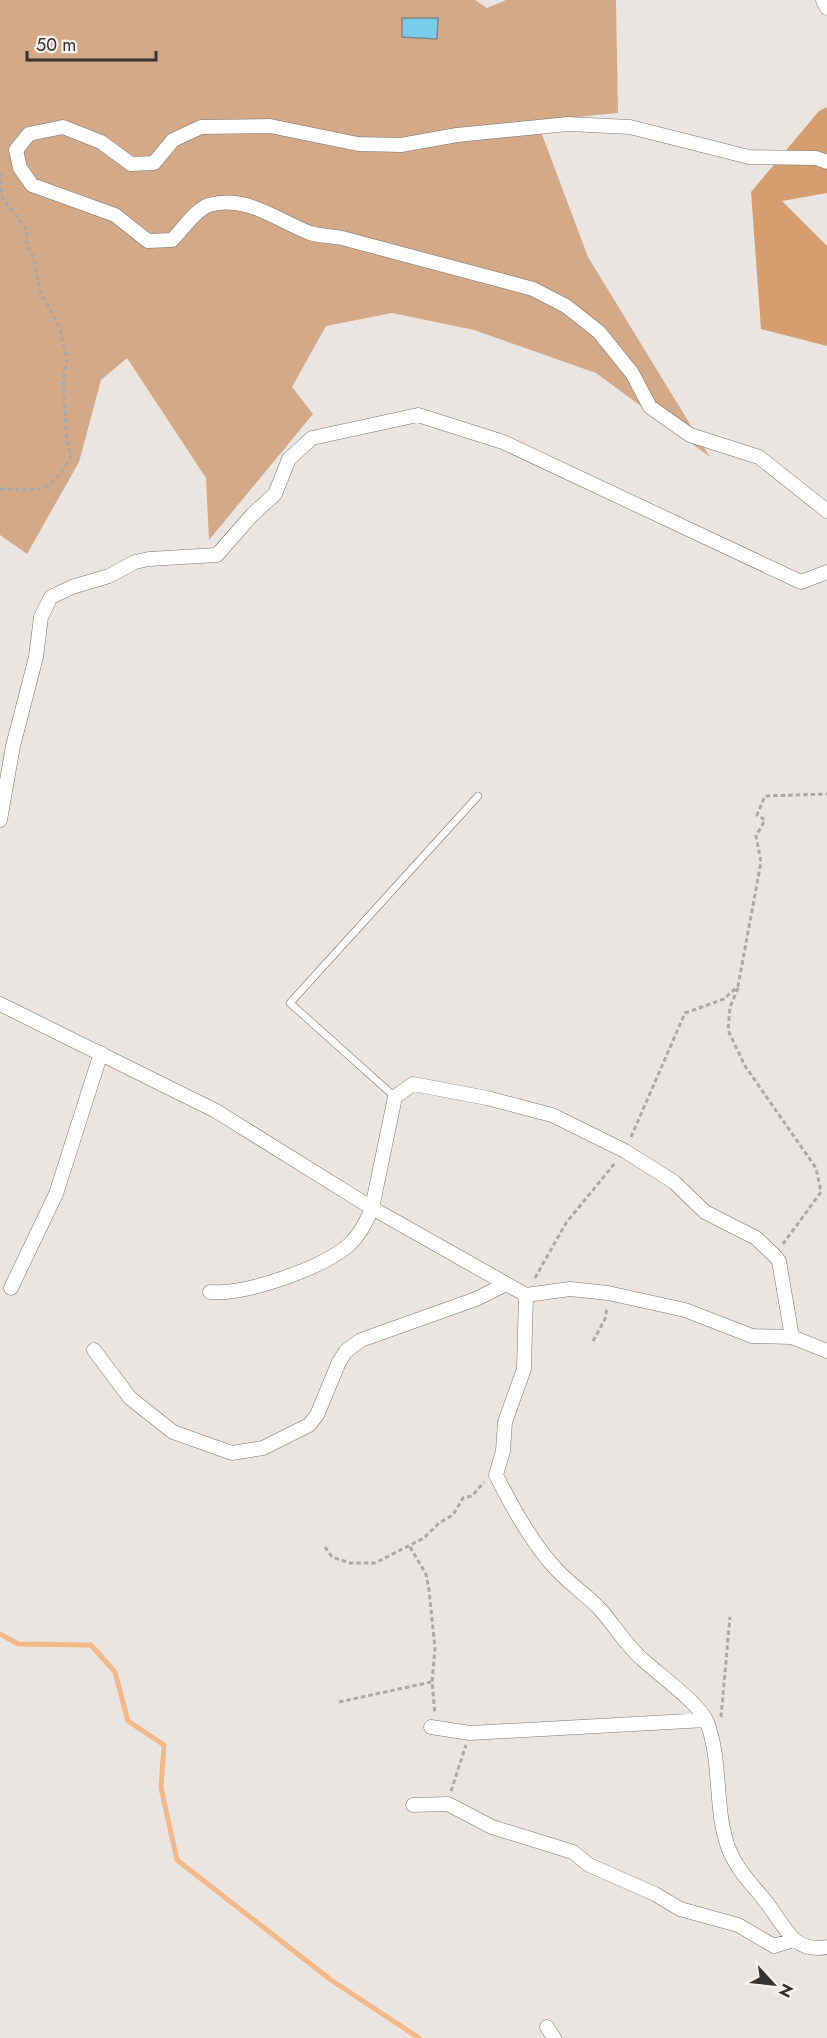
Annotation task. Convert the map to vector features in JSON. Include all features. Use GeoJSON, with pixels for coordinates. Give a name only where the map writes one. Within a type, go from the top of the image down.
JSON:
{"type":"FeatureCollection","features":[{"type":"Feature","properties":{"kind":"street"},"geometry":{"type":"LineString","coordinates":[[823,0],[827,8]]}},
{"type":"Feature","properties":{"kind":"street"},"geometry":{"type":"LineString","coordinates":[[827,162],[816,158],[749,158],[630,127],[568,124],[457,135],[401,144],[358,144],[270,126],[201,127],[173,140],[154,163],[131,164],[101,142],[63,127],[29,134],[16,150],[20,168],[32,185],[115,215],[148,241],[172,240],[207,205],[252,207],[276,215],[310,233],[342,238],[533,289],[566,306],[598,332],[632,373],[650,407],[690,435],[759,457],[827,511]]}},
{"type":"Feature","properties":{"kind":"street"},"geometry":{"type":"LineString","coordinates":[[0,820],[13,746],[36,657],[41,617],[51,597],[109,576],[135,562],[217,555],[252,515],[275,494],[289,459],[312,438],[418,415],[503,441],[801,582],[827,573]]}},
{"type":"Feature","properties":{"kind":"street"},"geometry":{"type":"LineString","coordinates":[[0,1004],[216,1111],[372,1208],[525,1295],[570,1289],[608,1293],[685,1310],[752,1336],[792,1337],[827,1351]]}},
{"type":"Feature","properties":{"kind":"street"},"geometry":{"type":"LineString","coordinates":[[11,1288],[56,1194],[101,1053]]}},
{"type":"Feature","properties":{"kind":"street"},"geometry":{"type":"LineString","coordinates":[[210,1292],[226,1294],[254,1288],[320,1263],[350,1244],[364,1226],[372,1208],[395,1097],[413,1084],[487,1098],[552,1115],[625,1151],[674,1182],[705,1212],[756,1238],[775,1256],[779,1262],[792,1337]]}},
{"type":"Feature","properties":{"kind":"street"},"geometry":{"type":"LineString","coordinates":[[94,1350],[130,1398],[174,1432],[232,1453],[253,1450],[263,1448],[309,1425],[317,1415],[339,1362],[346,1351],[361,1340],[476,1299],[506,1284]]}},
{"type":"Feature","properties":{"kind":"street"},"geometry":{"type":"LineString","coordinates":[[525,1295],[524,1369],[505,1422],[503,1451],[496,1475],[529,1532],[557,1570],[597,1606],[640,1658],[677,1689],[706,1720],[717,1771],[720,1810],[728,1847],[740,1874],[769,1906],[793,1940],[801,1946],[827,1947]]}},
{"type":"Feature","properties":{"kind":"street"},"geometry":{"type":"LineString","coordinates":[[431,1727],[470,1732],[706,1720]]}},
{"type":"Feature","properties":{"kind":"street"},"geometry":{"type":"LineString","coordinates":[[412,1805],[448,1804],[492,1827],[573,1852],[589,1865],[655,1894],[680,1909],[738,1925],[774,1946],[793,1940]]}},
{"type":"Feature","properties":{"kind":"lane"},"geometry":{"type":"LineString","coordinates":[[395,1097],[290,1003],[478,796]]}},
{"type":"Feature","properties":{"kind":"path"},"geometry":{"type":"LineString","coordinates":[[0,173],[2,197],[27,230],[27,245],[34,259],[40,291],[60,328],[67,359],[63,381],[67,441],[71,456],[58,480],[37,489],[0,489]]}},
{"type":"Feature","properties":{"kind":"path"},"geometry":{"type":"LineString","coordinates":[[775,1256],[821,1192],[816,1168],[745,1066],[728,1030],[730,1006],[738,986],[761,862],[756,836],[765,820],[757,815],[765,796],[827,794]]}},
{"type":"Feature","properties":{"kind":"path"},"geometry":{"type":"LineString","coordinates":[[525,1295],[566,1223],[625,1151],[685,1013],[724,999],[738,986]]}},
{"type":"Feature","properties":{"kind":"path"},"geometry":{"type":"LineString","coordinates":[[592,1341],[605,1319],[608,1293]]}},
{"type":"Feature","properties":{"kind":"path"},"geometry":{"type":"LineString","coordinates":[[326,1548],[332,1557],[350,1563],[368,1563],[388,1558],[410,1547],[453,1515],[463,1498],[472,1496],[484,1482],[498,1479]]}},
{"type":"Feature","properties":{"kind":"path"},"geometry":{"type":"LineString","coordinates":[[410,1547],[426,1574],[429,1590],[435,1648],[432,1682],[436,1712],[431,1727]]}},
{"type":"Feature","properties":{"kind":"path"},"geometry":{"type":"LineString","coordinates":[[706,1720],[721,1719],[730,1617]]}},
{"type":"Feature","properties":{"kind":"path"},"geometry":{"type":"LineString","coordinates":[[339,1702],[432,1682]]}},
{"type":"Feature","properties":{"kind":"path"},"geometry":{"type":"LineString","coordinates":[[448,1804],[470,1732]]}},
{"type":"Feature","properties":{"kind":"shaded area"},"geometry":{"type":"Polygon","coordinates":[[[0,0],[475,0],[487,8],[506,0],[616,0],[618,113],[537,121],[588,257],[710,457],[596,373],[474,330],[392,313],[326,326],[292,387],[313,414],[209,540],[206,478],[127,358],[101,380],[79,462],[27,554],[0,535],[0,0]]]}},
{"type":"Feature","properties":{"kind":"shaded area"},"geometry":{"type":"Polygon","coordinates":[[[827,107],[827,193],[782,201],[827,246],[827,346],[761,329],[751,192],[819,111],[827,107]]]}},
{"type":"Feature","properties":{"kind":"building"},"geometry":{"type":"Polygon","coordinates":[[[402,18],[438,18],[437,39],[402,37],[402,18]]]}},
{"type":"Feature","properties":{"kind":"waterway"},"geometry":{"type":"LineString","coordinates":[[0,1634],[18,1644],[91,1645],[115,1672],[128,1721],[164,1745],[161,1788],[177,1860],[331,1980],[419,2038]]}}]}
